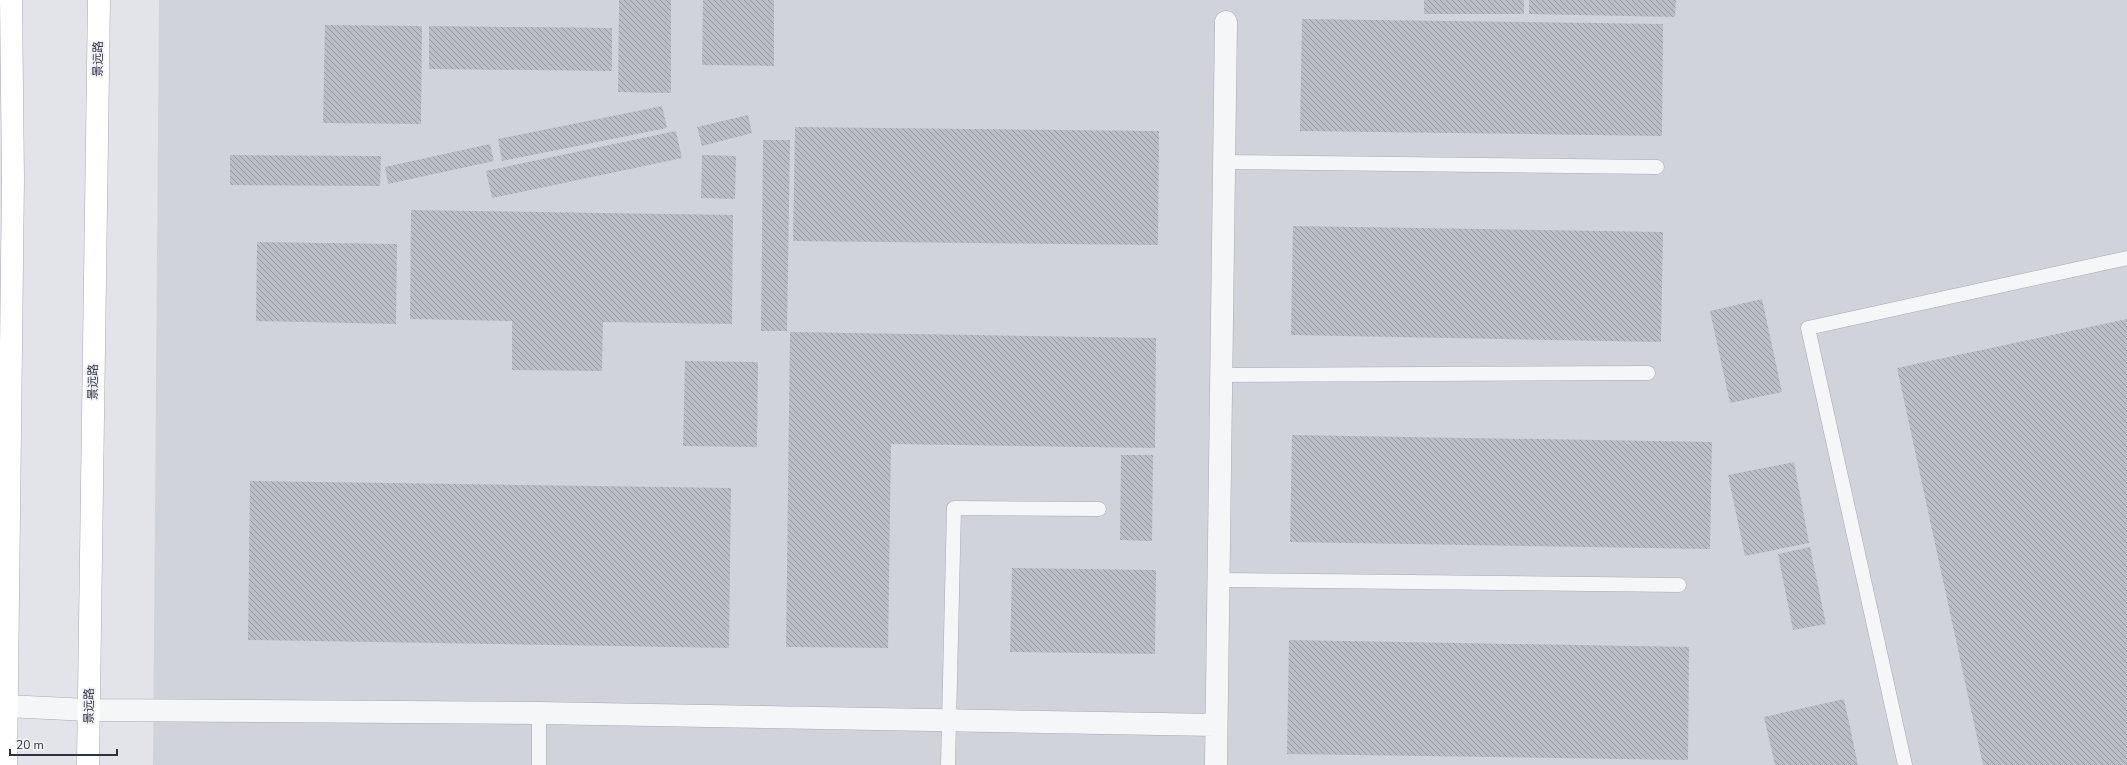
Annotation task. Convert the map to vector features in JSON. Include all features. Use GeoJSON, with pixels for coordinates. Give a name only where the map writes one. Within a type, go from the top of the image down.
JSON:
{"type":"FeatureCollection","features":[{"type":"Feature","properties":{"kind":"main road"},"geometry":{"type":"LineString","coordinates":[[6,765],[6,179],[11,0]]}},
{"type":"Feature","properties":{"kind":"main road","name":"景远路"},"geometry":{"type":"LineString","coordinates":[[88,765],[99,0]]}},
{"type":"Feature","properties":{"kind":"street"},"geometry":{"type":"LineString","coordinates":[[1216,765],[1226,22]]}},
{"type":"Feature","properties":{"kind":"street"},"geometry":{"type":"LineString","coordinates":[[6,706],[88,710],[540,713],[1216,725]]}},
{"type":"Feature","properties":{"kind":"lane"},"geometry":{"type":"LineString","coordinates":[[1224,162],[1656,167]]}},
{"type":"Feature","properties":{"kind":"lane"},"geometry":{"type":"LineString","coordinates":[[1905,765],[1808,328],[2127,258]]}},
{"type":"Feature","properties":{"kind":"lane"},"geometry":{"type":"LineString","coordinates":[[1221,375],[1648,373]]}},
{"type":"Feature","properties":{"kind":"lane"},"geometry":{"type":"LineString","coordinates":[[948,765],[954,508],[1099,509]]}},
{"type":"Feature","properties":{"kind":"lane"},"geometry":{"type":"LineString","coordinates":[[1218,580],[1679,584]]}},
{"type":"Feature","properties":{"kind":"lane"},"geometry":{"type":"LineString","coordinates":[[539,765],[540,713]]}},
{"type":"Feature","properties":{"kind":"shaded area"},"geometry":{"type":"Polygon","coordinates":[[[159,0],[2127,0],[2127,765],[153,765],[159,0]]]}},
{"type":"Feature","properties":{"kind":"building"},"geometry":{"type":"Polygon","coordinates":[[[619,0],[671,0],[671,93],[618,92],[619,0]]]}},
{"type":"Feature","properties":{"kind":"building"},"geometry":{"type":"Polygon","coordinates":[[[703,0],[774,0],[774,66],[702,65],[703,0]]]}},
{"type":"Feature","properties":{"kind":"building"},"geometry":{"type":"Polygon","coordinates":[[[1424,0],[1524,0],[1524,14],[1424,14],[1424,0]]]}},
{"type":"Feature","properties":{"kind":"building"},"geometry":{"type":"Polygon","coordinates":[[[1529,0],[1676,0],[1675,17],[1529,14],[1529,0]]]}},
{"type":"Feature","properties":{"kind":"building"},"geometry":{"type":"Polygon","coordinates":[[[1302,19],[1663,24],[1662,136],[1300,131],[1302,19]]]}},
{"type":"Feature","properties":{"kind":"building"},"geometry":{"type":"Polygon","coordinates":[[[325,25],[422,26],[421,124],[323,123],[325,25]]]}},
{"type":"Feature","properties":{"kind":"building"},"geometry":{"type":"Polygon","coordinates":[[[429,26],[612,28],[612,71],[429,69],[429,26]]]}},
{"type":"Feature","properties":{"kind":"building"},"geometry":{"type":"Polygon","coordinates":[[[662,106],[667,128],[502,161],[498,139],[662,106]]]}},
{"type":"Feature","properties":{"kind":"building"},"geometry":{"type":"Polygon","coordinates":[[[748,115],[752,133],[702,146],[697,127],[748,115]]]}},
{"type":"Feature","properties":{"kind":"building"},"geometry":{"type":"Polygon","coordinates":[[[795,127],[1159,131],[1158,245],[793,241],[795,127]]]}},
{"type":"Feature","properties":{"kind":"building"},"geometry":{"type":"Polygon","coordinates":[[[676,131],[682,158],[492,198],[486,171],[676,131]]]}},
{"type":"Feature","properties":{"kind":"building"},"geometry":{"type":"Polygon","coordinates":[[[763,140],[790,140],[787,331],[761,331],[763,140]]]}},
{"type":"Feature","properties":{"kind":"building"},"geometry":{"type":"Polygon","coordinates":[[[490,144],[494,161],[388,184],[385,167],[490,144]]]}},
{"type":"Feature","properties":{"kind":"building"},"geometry":{"type":"Polygon","coordinates":[[[230,155],[381,156],[380,186],[230,185],[230,155]]]}},
{"type":"Feature","properties":{"kind":"building"},"geometry":{"type":"Polygon","coordinates":[[[702,155],[736,156],[735,199],[701,198],[702,155]]]}},
{"type":"Feature","properties":{"kind":"building"},"geometry":{"type":"Polygon","coordinates":[[[411,210],[733,215],[732,324],[603,322],[602,371],[512,370],[512,321],[410,319],[411,210]]]}},
{"type":"Feature","properties":{"kind":"building"},"geometry":{"type":"Polygon","coordinates":[[[1293,226],[1663,232],[1661,342],[1291,335],[1293,226]]]}},
{"type":"Feature","properties":{"kind":"building"},"geometry":{"type":"Polygon","coordinates":[[[257,242],[397,244],[396,324],[256,321],[257,242]]]}},
{"type":"Feature","properties":{"kind":"building"},"geometry":{"type":"Polygon","coordinates":[[[1762,299],[1782,392],[1730,403],[1710,311],[1762,299]]]}},
{"type":"Feature","properties":{"kind":"building"},"geometry":{"type":"Polygon","coordinates":[[[2127,319],[2127,765],[1983,765],[1897,368],[2127,319]]]}},
{"type":"Feature","properties":{"kind":"building"},"geometry":{"type":"Polygon","coordinates":[[[790,332],[1156,338],[1155,448],[891,444],[888,648],[786,647],[790,332]]]}},
{"type":"Feature","properties":{"kind":"building"},"geometry":{"type":"Polygon","coordinates":[[[685,361],[758,362],[757,447],[683,446],[685,361]]]}},
{"type":"Feature","properties":{"kind":"building"},"geometry":{"type":"Polygon","coordinates":[[[1292,435],[1712,442],[1710,549],[1290,542],[1292,435]]]}},
{"type":"Feature","properties":{"kind":"building"},"geometry":{"type":"Polygon","coordinates":[[[1121,455],[1153,455],[1152,541],[1120,540],[1121,455]]]}},
{"type":"Feature","properties":{"kind":"building"},"geometry":{"type":"Polygon","coordinates":[[[1794,462],[1809,543],[1745,556],[1728,475],[1794,462]]]}},
{"type":"Feature","properties":{"kind":"building"},"geometry":{"type":"Polygon","coordinates":[[[250,481],[731,488],[729,648],[248,640],[250,481]]]}},
{"type":"Feature","properties":{"kind":"building"},"geometry":{"type":"Polygon","coordinates":[[[1810,547],[1826,624],[1793,630],[1778,554],[1810,547]]]}},
{"type":"Feature","properties":{"kind":"building"},"geometry":{"type":"Polygon","coordinates":[[[1012,568],[1156,570],[1155,654],[1010,652],[1012,568]]]}},
{"type":"Feature","properties":{"kind":"building"},"geometry":{"type":"Polygon","coordinates":[[[1289,640],[1689,647],[1688,760],[1287,754],[1289,640]]]}},
{"type":"Feature","properties":{"kind":"building"},"geometry":{"type":"Polygon","coordinates":[[[1844,699],[1858,765],[1775,765],[1764,717],[1844,699]]]}}]}
